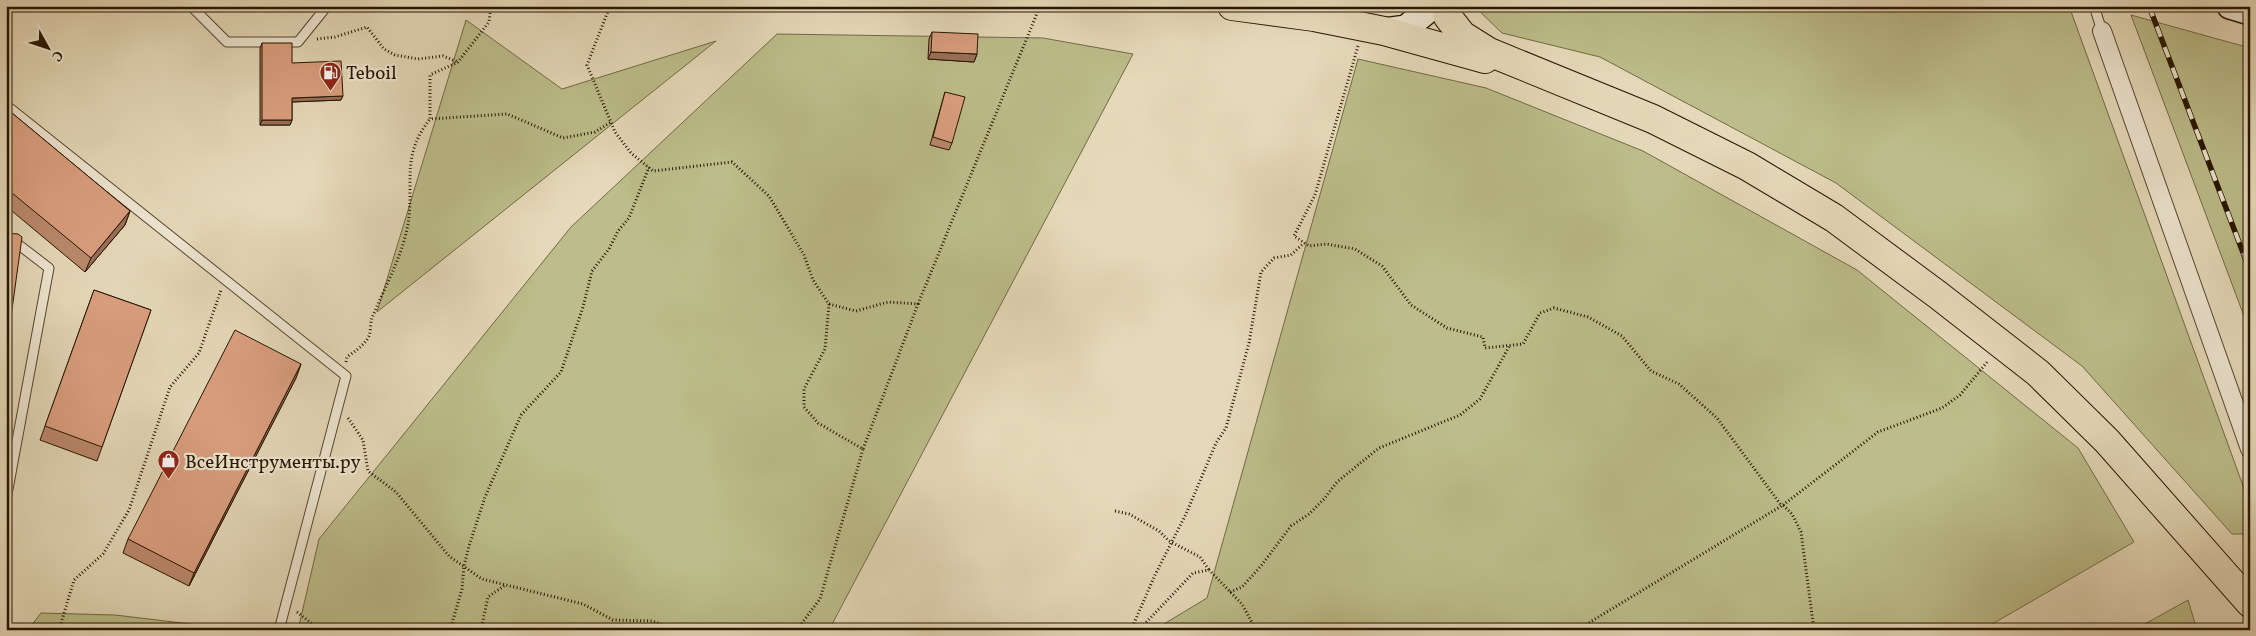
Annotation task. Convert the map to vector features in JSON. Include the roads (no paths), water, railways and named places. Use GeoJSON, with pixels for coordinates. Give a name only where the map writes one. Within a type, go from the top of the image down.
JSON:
{"type":"FeatureCollection","features":[{"type":"Feature","properties":{"kind":"highway"},"geometry":{"type":"LineString","coordinates":[[1232,6],[1314,17],[1374,29],[1549,77]]}},
{"type":"Feature","properties":{"kind":"highway"},"geometry":{"type":"LineString","coordinates":[[1444,6],[1448,17],[1462,35],[1489,52],[1654,119],[1747,166],[1834,218],[2038,373],[2107,441],[2250,603]]}},
{"type":"Feature","properties":{"kind":"main road"},"geometry":{"type":"LineString","coordinates":[[1374,29],[1406,28],[1433,6]]}},
{"type":"Feature","properties":{"kind":"main road"},"geometry":{"type":"LineString","coordinates":[[2230,6],[2250,12]]}},
{"type":"Feature","properties":{"kind":"street"},"geometry":{"type":"LineString","coordinates":[[2102,31],[2250,448]]}},
{"type":"Feature","properties":{"kind":"lane"},"geometry":{"type":"LineString","coordinates":[[191,6],[227,42],[298,42],[327,6]]}},
{"type":"Feature","properties":{"kind":"lane"},"geometry":{"type":"LineString","coordinates":[[2094,6],[2102,31]]}},
{"type":"Feature","properties":{"kind":"lane"},"geometry":{"type":"LineString","coordinates":[[6,105],[346,376],[279,630]]}},
{"type":"Feature","properties":{"kind":"lane"},"geometry":{"type":"LineString","coordinates":[[6,235],[49,268],[6,500]]}},
{"type":"Feature","properties":{"kind":"railway"},"geometry":{"type":"LineString","coordinates":[[2149,6],[2250,271]]}},
{"type":"Feature","properties":{"kind":"place","name":"Teboil"},"geometry":{"type":"Point","coordinates":[330,91]}},
{"type":"Feature","properties":{"kind":"place","name":"ВсеИнструменты.ру"},"geometry":{"type":"Point","coordinates":[169,480]}}]}
